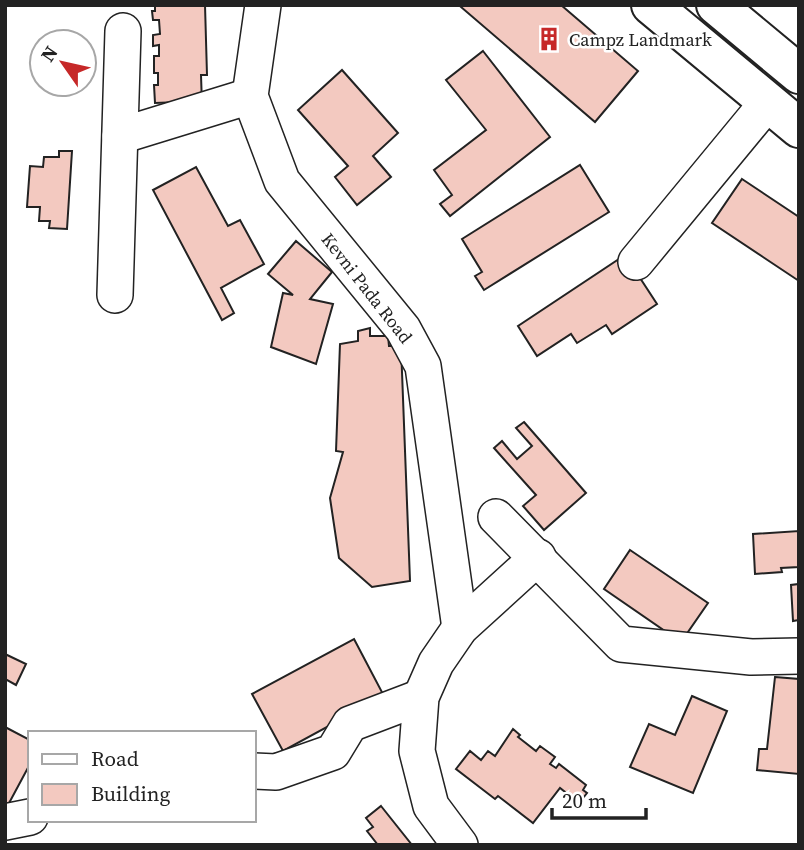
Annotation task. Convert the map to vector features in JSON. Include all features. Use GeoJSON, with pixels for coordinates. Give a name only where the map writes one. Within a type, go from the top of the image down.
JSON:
{"type":"FeatureCollection","features":[{"type":"Feature","properties":{"kind":"main road"},"geometry":{"type":"LineString","coordinates":[[651,5],[799,128]]}},
{"type":"Feature","properties":{"kind":"main road"},"geometry":{"type":"LineString","coordinates":[[716,5],[799,74]]}},
{"type":"Feature","properties":{"kind":"street","name":"Kevni Pada Road"},"geometry":{"type":"LineString","coordinates":[[263,5],[250,96],[282,181],[403,329],[423,366],[460,628]]}},
{"type":"Feature","properties":{"kind":"street"},"geometry":{"type":"LineString","coordinates":[[115,295],[123,32]]}},
{"type":"Feature","properties":{"kind":"street"},"geometry":{"type":"LineString","coordinates":[[120,136],[250,96]]}},
{"type":"Feature","properties":{"kind":"street"},"geometry":{"type":"LineString","coordinates":[[636,262],[768,102]]}},
{"type":"Feature","properties":{"kind":"street"},"geometry":{"type":"LineString","coordinates":[[496,517],[621,644],[751,657],[799,656]]}},
{"type":"Feature","properties":{"kind":"street"},"geometry":{"type":"LineString","coordinates":[[460,845],[431,806],[417,751],[421,697],[436,663],[460,628],[538,557]]}},
{"type":"Feature","properties":{"kind":"street"},"geometry":{"type":"LineString","coordinates":[[265,771],[333,752],[350,724],[421,697]]}},
{"type":"Feature","properties":{"kind":"street"},"geometry":{"type":"LineString","coordinates":[[5,822],[28,817]]}},
{"type":"Feature","properties":{"kind":"building"},"geometry":{"type":"Polygon","coordinates":[[[155,5],[205,5],[207,75],[201,75],[202,105],[155,103],[154,85],[158,85],[158,73],[154,73],[154,56],[159,56],[159,45],[153,46],[153,35],[160,34],[159,20],[153,20],[152,11],[155,11],[155,5]]]}},
{"type":"Feature","properties":{"kind":"building","name":"Campz Landmark"},"geometry":{"type":"Polygon","coordinates":[[[561,5],[638,71],[595,122],[461,7],[561,5]]]}},
{"type":"Feature","properties":{"kind":"building"},"geometry":{"type":"Polygon","coordinates":[[[483,51],[550,137],[450,216],[440,204],[452,195],[434,170],[486,130],[446,80],[483,51]]]}},
{"type":"Feature","properties":{"kind":"building"},"geometry":{"type":"Polygon","coordinates":[[[342,70],[398,133],[373,156],[391,177],[357,205],[335,177],[348,166],[298,110],[342,70]]]}},
{"type":"Feature","properties":{"kind":"building"},"geometry":{"type":"Polygon","coordinates":[[[59,151],[72,151],[67,229],[49,228],[50,221],[39,221],[40,207],[27,207],[30,166],[43,167],[44,157],[59,157],[59,151]]]}},
{"type":"Feature","properties":{"kind":"building"},"geometry":{"type":"Polygon","coordinates":[[[580,165],[609,212],[484,290],[475,276],[482,272],[462,239],[580,165]]]}},
{"type":"Feature","properties":{"kind":"building"},"geometry":{"type":"Polygon","coordinates":[[[196,167],[228,226],[240,220],[264,264],[221,288],[234,313],[222,320],[153,190],[196,167]]]}},
{"type":"Feature","properties":{"kind":"building"},"geometry":{"type":"Polygon","coordinates":[[[742,179],[799,217],[799,281],[712,223],[742,179]]]}},
{"type":"Feature","properties":{"kind":"building"},"geometry":{"type":"Polygon","coordinates":[[[296,241],[332,272],[310,299],[333,304],[316,364],[271,347],[283,293],[293,295],[268,274],[296,241]]]}},
{"type":"Feature","properties":{"kind":"building"},"geometry":{"type":"Polygon","coordinates":[[[625,255],[657,304],[612,334],[606,325],[577,343],[571,334],[537,356],[518,326],[625,255]]]}},
{"type":"Feature","properties":{"kind":"building"},"geometry":{"type":"Polygon","coordinates":[[[370,328],[370,336],[388,336],[389,346],[401,346],[410,581],[372,587],[339,558],[330,498],[343,452],[336,451],[340,344],[358,341],[358,331],[370,328]]]}},
{"type":"Feature","properties":{"kind":"building"},"geometry":{"type":"Polygon","coordinates":[[[524,422],[586,493],[544,530],[523,506],[536,495],[494,448],[502,441],[517,459],[532,446],[516,428],[524,422]]]}},
{"type":"Feature","properties":{"kind":"building"},"geometry":{"type":"Polygon","coordinates":[[[799,531],[799,567],[781,568],[782,572],[755,574],[753,534],[799,531]]]}},
{"type":"Feature","properties":{"kind":"building"},"geometry":{"type":"Polygon","coordinates":[[[630,550],[708,603],[681,642],[604,589],[630,550]]]}},
{"type":"Feature","properties":{"kind":"building"},"geometry":{"type":"Polygon","coordinates":[[[799,584],[799,620],[793,621],[791,585],[799,584]]]}},
{"type":"Feature","properties":{"kind":"building"},"geometry":{"type":"Polygon","coordinates":[[[354,639],[384,696],[283,751],[252,694],[354,639]]]}},
{"type":"Feature","properties":{"kind":"building"},"geometry":{"type":"Polygon","coordinates":[[[5,654],[26,664],[16,685],[5,679],[5,654]]]}},
{"type":"Feature","properties":{"kind":"building"},"geometry":{"type":"Polygon","coordinates":[[[775,677],[799,679],[799,774],[757,770],[759,749],[767,749],[775,677]]]}},
{"type":"Feature","properties":{"kind":"building"},"geometry":{"type":"Polygon","coordinates":[[[692,696],[727,711],[693,793],[630,767],[649,724],[675,735],[692,696]]]}},
{"type":"Feature","properties":{"kind":"building"},"geometry":{"type":"Polygon","coordinates":[[[5,727],[28,739],[28,768],[8,805],[5,804],[5,727]]]}},
{"type":"Feature","properties":{"kind":"building"},"geometry":{"type":"Polygon","coordinates":[[[513,729],[520,735],[518,737],[536,751],[540,746],[555,757],[550,764],[556,768],[559,764],[586,785],[583,790],[587,793],[579,803],[560,788],[533,823],[498,796],[495,799],[456,769],[470,751],[481,760],[488,751],[495,756],[513,729]]]}},
{"type":"Feature","properties":{"kind":"building"},"geometry":{"type":"Polygon","coordinates":[[[381,806],[412,845],[378,845],[367,831],[373,827],[366,818],[381,806]]]}},
{"type":"Feature","properties":{"kind":"place","name":"Campz Landmark"},"geometry":{"type":"Point","coordinates":[549,39]}}]}
